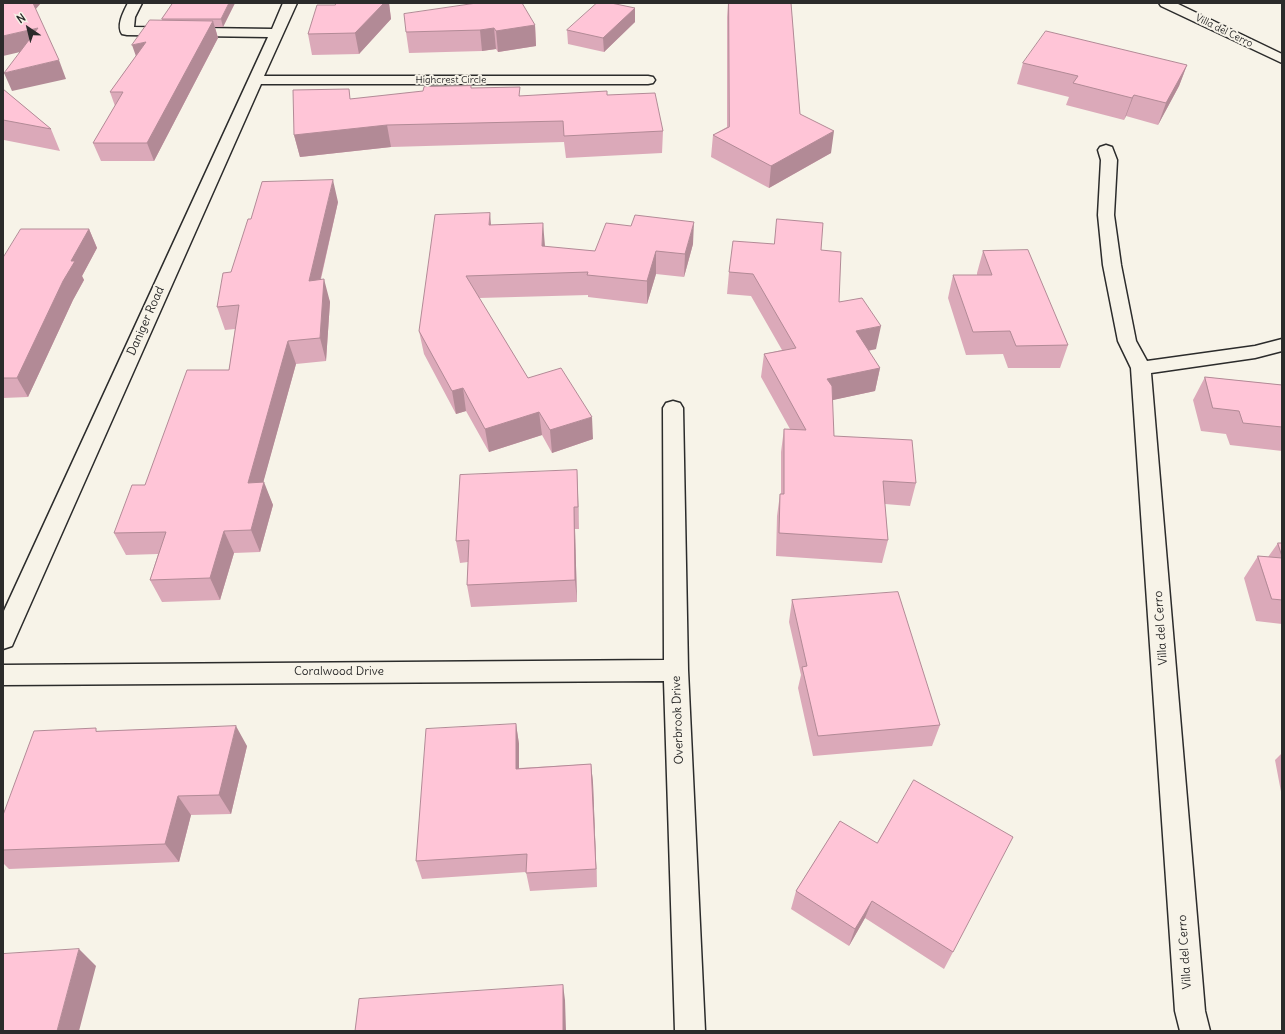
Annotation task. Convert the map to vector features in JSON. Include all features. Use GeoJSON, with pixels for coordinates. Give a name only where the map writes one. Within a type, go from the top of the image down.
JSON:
{"type":"FeatureCollection","features":[{"type":"Feature","properties":{"kind":"street"},"geometry":{"type":"LineString","coordinates":[[135,3],[128,17],[127,31],[276,33]]}},
{"type":"Feature","properties":{"kind":"street","name":"Daniger Road"},"geometry":{"type":"LineString","coordinates":[[3,639],[290,3]]}},
{"type":"Feature","properties":{"kind":"street","name":"Villa del Cerro"},"geometry":{"type":"LineString","coordinates":[[1166,3],[1282,59]]}},
{"type":"Feature","properties":{"kind":"street","name":"Highcrest Circle"},"geometry":{"type":"LineString","coordinates":[[254,80],[648,80]]}},
{"type":"Feature","properties":{"kind":"street"},"geometry":{"type":"LineString","coordinates":[[1106,150],[1109,160],[1106,215],[1112,265],[1127,341],[1141,368],[1255,352],[1282,345]]}},
{"type":"Feature","properties":{"kind":"street","name":"Villa del Cerro"},"geometry":{"type":"LineString","coordinates":[[1141,368],[1190,1011],[1194,1031]]}},
{"type":"Feature","properties":{"kind":"street","name":"Overbrook Drive"},"geometry":{"type":"LineString","coordinates":[[674,408],[676,670],[690,1031]]}},
{"type":"Feature","properties":{"kind":"street","name":"Coralwood Drive"},"geometry":{"type":"LineString","coordinates":[[3,675],[676,670]]}},
{"type":"Feature","properties":{"kind":"building"},"geometry":{"type":"Polygon","coordinates":[[[3,3],[33,3],[59,60],[4,73],[38,28],[3,36],[3,3]]]}},
{"type":"Feature","properties":{"kind":"building"},"geometry":{"type":"Polygon","coordinates":[[[173,3],[229,3],[221,19],[162,19],[173,3]]]}},
{"type":"Feature","properties":{"kind":"building"},"geometry":{"type":"Polygon","coordinates":[[[336,3],[384,3],[355,33],[308,34],[317,5],[335,5],[336,3]]]}},
{"type":"Feature","properties":{"kind":"building"},"geometry":{"type":"Polygon","coordinates":[[[477,3],[522,3],[535,25],[496,31],[494,28],[480,30],[406,32],[404,14],[477,3]]]}},
{"type":"Feature","properties":{"kind":"building"},"geometry":{"type":"Polygon","coordinates":[[[597,3],[611,3],[635,8],[603,38],[567,30],[597,3]]]}},
{"type":"Feature","properties":{"kind":"building"},"geometry":{"type":"Polygon","coordinates":[[[729,3],[791,3],[800,114],[834,131],[771,166],[713,135],[729,127],[729,3]]]}},
{"type":"Feature","properties":{"kind":"building"},"geometry":{"type":"Polygon","coordinates":[[[150,20],[213,21],[147,143],[93,143],[123,92],[110,92],[146,42],[132,45],[150,20]]]}},
{"type":"Feature","properties":{"kind":"building"},"geometry":{"type":"Polygon","coordinates":[[[1046,31],[1187,65],[1166,103],[1134,95],[1132,98],[1073,83],[1078,76],[1023,63],[1046,31]]]}},
{"type":"Feature","properties":{"kind":"building"},"geometry":{"type":"Polygon","coordinates":[[[471,86],[471,88],[520,87],[519,96],[607,91],[607,95],[655,93],[663,131],[564,136],[563,121],[387,125],[294,135],[293,90],[349,89],[350,99],[423,91],[424,87],[471,86]]]}},
{"type":"Feature","properties":{"kind":"building"},"geometry":{"type":"Polygon","coordinates":[[[3,89],[51,129],[3,120],[3,89]]]}},
{"type":"Feature","properties":{"kind":"building"},"geometry":{"type":"Polygon","coordinates":[[[333,180],[309,281],[324,279],[320,338],[288,341],[248,483],[264,482],[251,530],[224,531],[210,578],[150,580],[166,532],[114,533],[132,485],[145,485],[187,370],[229,370],[239,305],[217,307],[223,273],[231,272],[248,219],[251,219],[262,182],[333,180]]]}},
{"type":"Feature","properties":{"kind":"building"},"geometry":{"type":"Polygon","coordinates":[[[490,213],[489,225],[543,223],[542,246],[595,251],[606,223],[631,226],[635,215],[694,222],[685,254],[656,251],[647,281],[587,275],[588,272],[466,276],[528,378],[561,368],[592,417],[550,430],[539,412],[485,429],[463,388],[452,391],[419,331],[435,215],[490,213]]]}},
{"type":"Feature","properties":{"kind":"building"},"geometry":{"type":"Polygon","coordinates":[[[777,219],[823,223],[821,250],[841,252],[839,302],[862,298],[881,326],[856,331],[880,368],[827,379],[832,386],[834,436],[912,440],[916,483],[883,481],[888,540],[779,533],[780,494],[784,494],[784,429],[806,430],[764,354],[796,348],[753,274],[729,272],[733,241],[774,244],[777,219]]]}},
{"type":"Feature","properties":{"kind":"building"},"geometry":{"type":"Polygon","coordinates":[[[21,229],[89,229],[71,261],[75,261],[63,281],[17,378],[3,378],[3,258],[21,229]]]}},
{"type":"Feature","properties":{"kind":"building"},"geometry":{"type":"Polygon","coordinates":[[[1028,250],[1068,345],[1016,346],[1010,331],[973,332],[953,275],[992,275],[983,251],[1028,250]]]}},
{"type":"Feature","properties":{"kind":"building"},"geometry":{"type":"Polygon","coordinates":[[[1205,377],[1282,385],[1282,427],[1243,423],[1239,411],[1213,408],[1205,377]]]}},
{"type":"Feature","properties":{"kind":"building"},"geometry":{"type":"Polygon","coordinates":[[[577,470],[578,507],[574,507],[575,580],[467,585],[469,540],[456,541],[460,475],[577,470]]]}},
{"type":"Feature","properties":{"kind":"building"},"geometry":{"type":"Polygon","coordinates":[[[1278,543],[1282,543],[1282,556],[1278,543]]]}},
{"type":"Feature","properties":{"kind":"building"},"geometry":{"type":"Polygon","coordinates":[[[1258,556],[1282,558],[1282,600],[1272,599],[1258,556]]]}},
{"type":"Feature","properties":{"kind":"building"},"geometry":{"type":"Polygon","coordinates":[[[898,592],[940,725],[818,736],[802,667],[807,666],[792,600],[898,592]]]}},
{"type":"Feature","properties":{"kind":"building"},"geometry":{"type":"Polygon","coordinates":[[[516,724],[516,769],[591,764],[596,869],[526,873],[527,854],[416,861],[426,729],[516,724]]]}},
{"type":"Feature","properties":{"kind":"building"},"geometry":{"type":"Polygon","coordinates":[[[236,726],[219,795],[178,796],[165,844],[3,850],[3,815],[34,731],[96,728],[96,731],[236,726]]]}},
{"type":"Feature","properties":{"kind":"building"},"geometry":{"type":"Polygon","coordinates":[[[914,780],[1013,837],[953,952],[872,901],[855,929],[796,891],[840,821],[877,843],[914,780]]]}},
{"type":"Feature","properties":{"kind":"building"},"geometry":{"type":"Polygon","coordinates":[[[79,949],[57,1031],[3,1031],[3,954],[79,949]]]}},
{"type":"Feature","properties":{"kind":"building"},"geometry":{"type":"Polygon","coordinates":[[[563,985],[563,1031],[355,1031],[359,999],[563,985]]]}}]}
